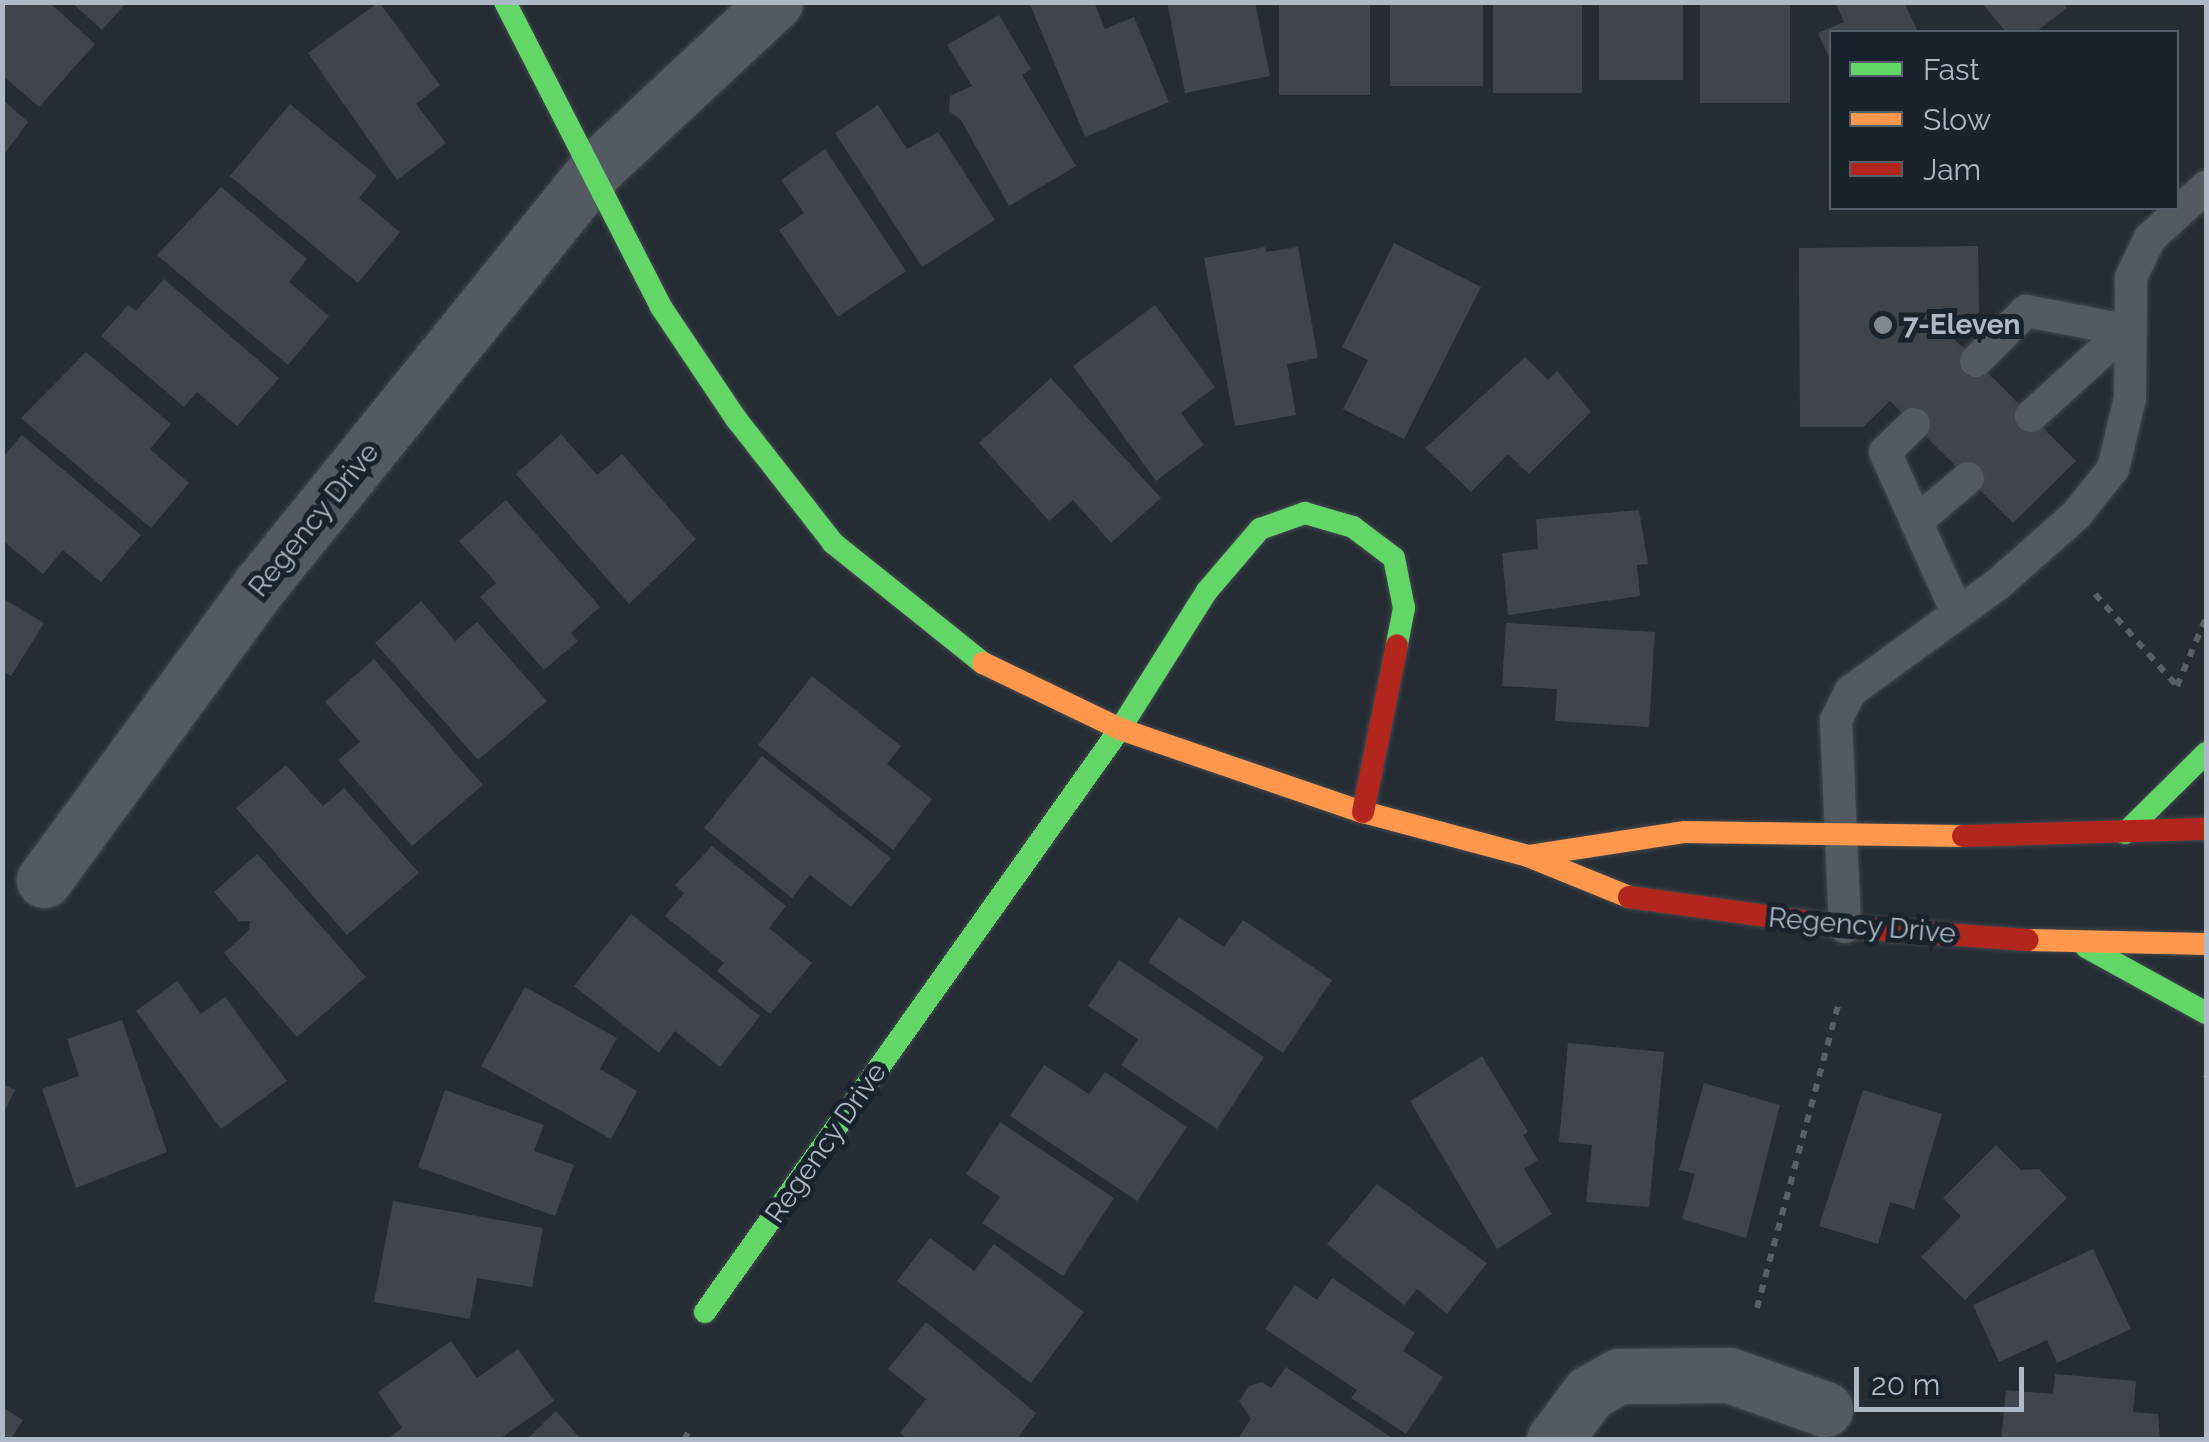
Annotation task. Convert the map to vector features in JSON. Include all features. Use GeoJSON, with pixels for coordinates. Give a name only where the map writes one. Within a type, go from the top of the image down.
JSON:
{"type":"FeatureCollection","features":[{"type":"Feature","properties":{"kind":"street","name":"Regency Drive"},"geometry":{"type":"LineString","coordinates":[[505,2],[596,169],[661,307],[737,420],[833,544],[987,666],[1120,729],[1363,812],[1528,856],[1611,894],[1845,927],[2079,944],[2206,944]]}},
{"type":"Feature","properties":{"kind":"street"},"geometry":{"type":"LineString","coordinates":[[596,169],[775,2]]}},
{"type":"Feature","properties":{"kind":"street","name":"Regency Drive"},"geometry":{"type":"LineString","coordinates":[[44,880],[262,584],[596,169]]}},
{"type":"Feature","properties":{"kind":"street","name":"Regency Drive"},"geometry":{"type":"LineString","coordinates":[[705,1312],[1120,729],[1207,590],[1260,528],[1305,513],[1353,528],[1394,558],[1404,608],[1363,812]]}},
{"type":"Feature","properties":{"kind":"street"},"geometry":{"type":"LineString","coordinates":[[2125,833],[2206,753]]}},
{"type":"Feature","properties":{"kind":"street","name":"Regency Drive"},"geometry":{"type":"LineString","coordinates":[[1528,856],[1638,836],[2206,830]]}},
{"type":"Feature","properties":{"kind":"street"},"geometry":{"type":"LineString","coordinates":[[2079,944],[2206,1013]]}},
{"type":"Feature","properties":{"kind":"street"},"geometry":{"type":"LineString","coordinates":[[1554,1440],[1589,1393],[1634,1375],[1729,1375],[1825,1409]]}},
{"type":"Feature","properties":{"kind":"lane"},"geometry":{"type":"LineString","coordinates":[[1845,927],[1836,720],[1851,691],[1957,612],[2076,515],[2113,469],[2130,398],[2126,330],[2132,277],[2150,238],[2206,188]]}},
{"type":"Feature","properties":{"kind":"lane"},"geometry":{"type":"LineString","coordinates":[[1976,361],[2026,311],[2126,330]]}},
{"type":"Feature","properties":{"kind":"lane"},"geometry":{"type":"LineString","coordinates":[[2030,416],[2126,330]]}},
{"type":"Feature","properties":{"kind":"lane"},"geometry":{"type":"LineString","coordinates":[[1914,424],[1885,452],[1957,612]]}},
{"type":"Feature","properties":{"kind":"lane"},"geometry":{"type":"LineString","coordinates":[[1916,522],[1968,478]]}},
{"type":"Feature","properties":{"kind":"path"},"geometry":{"type":"LineString","coordinates":[[2095,594],[2176,686],[2206,618]]}},
{"type":"Feature","properties":{"kind":"path"},"geometry":{"type":"LineString","coordinates":[[1757,1308],[1839,1002]]}},
{"type":"Feature","properties":{"kind":"path"},"geometry":{"type":"LineString","coordinates":[[684,1440],[690,1429]]}},
{"type":"Feature","properties":{"kind":"building"},"geometry":{"type":"Polygon","coordinates":[[[2,2],[49,2],[95,44],[39,107],[2,75],[2,2]]]}},
{"type":"Feature","properties":{"kind":"building"},"geometry":{"type":"Polygon","coordinates":[[[71,2],[127,2],[102,30],[71,2]]]}},
{"type":"Feature","properties":{"kind":"building"},"geometry":{"type":"Polygon","coordinates":[[[379,2],[440,85],[416,104],[446,143],[397,180],[308,53],[379,2]]]}},
{"type":"Feature","properties":{"kind":"building"},"geometry":{"type":"Polygon","coordinates":[[[1029,2],[1094,2],[1105,29],[1134,17],[1169,102],[1085,137],[1029,2]]]}},
{"type":"Feature","properties":{"kind":"building"},"geometry":{"type":"Polygon","coordinates":[[[1167,2],[1255,2],[1270,76],[1185,93],[1167,2]]]}},
{"type":"Feature","properties":{"kind":"building"},"geometry":{"type":"Polygon","coordinates":[[[1279,2],[1370,2],[1370,95],[1279,95],[1279,2]]]}},
{"type":"Feature","properties":{"kind":"building"},"geometry":{"type":"Polygon","coordinates":[[[1390,2],[1483,2],[1483,86],[1390,86],[1390,2]]]}},
{"type":"Feature","properties":{"kind":"building"},"geometry":{"type":"Polygon","coordinates":[[[1493,2],[1582,2],[1582,93],[1493,93],[1493,2]]]}},
{"type":"Feature","properties":{"kind":"building"},"geometry":{"type":"Polygon","coordinates":[[[1599,2],[1683,2],[1683,80],[1599,80],[1599,2]]]}},
{"type":"Feature","properties":{"kind":"building"},"geometry":{"type":"Polygon","coordinates":[[[1700,2],[1790,2],[1790,103],[1700,103],[1700,2]]]}},
{"type":"Feature","properties":{"kind":"building"},"geometry":{"type":"Polygon","coordinates":[[[1835,2],[1904,2],[1917,30],[1829,30],[1829,57],[1818,33],[1844,22],[1835,2]]]}},
{"type":"Feature","properties":{"kind":"building"},"geometry":{"type":"Polygon","coordinates":[[[1981,2],[2063,2],[2067,8],[2039,30],[2004,30],[1981,2]]]}},
{"type":"Feature","properties":{"kind":"building"},"geometry":{"type":"Polygon","coordinates":[[[999,15],[1031,69],[1022,75],[1076,166],[1009,206],[961,120],[949,111],[950,96],[972,86],[947,45],[999,15]]]}},
{"type":"Feature","properties":{"kind":"building"},"geometry":{"type":"Polygon","coordinates":[[[2,99],[28,122],[2,157],[2,99]]]}},
{"type":"Feature","properties":{"kind":"building"},"geometry":{"type":"Polygon","coordinates":[[[290,104],[377,176],[359,198],[400,232],[358,283],[230,176],[290,104]]]}},
{"type":"Feature","properties":{"kind":"building"},"geometry":{"type":"Polygon","coordinates":[[[878,105],[907,149],[938,132],[995,220],[922,267],[835,133],[878,105]]]}},
{"type":"Feature","properties":{"kind":"building"},"geometry":{"type":"Polygon","coordinates":[[[825,149],[906,271],[838,317],[779,230],[804,213],[781,180],[825,149]]]}},
{"type":"Feature","properties":{"kind":"building"},"geometry":{"type":"Polygon","coordinates":[[[221,187],[307,259],[289,282],[329,316],[288,365],[157,255],[221,187]]]}},
{"type":"Feature","properties":{"kind":"building"},"geometry":{"type":"Polygon","coordinates":[[[1394,243],[1481,287],[1404,439],[1343,409],[1368,360],[1342,347],[1394,243]]]}},
{"type":"Feature","properties":{"kind":"building","name":"7-Eleven"},"geometry":{"type":"Polygon","coordinates":[[[1978,246],[1979,312],[1953,338],[2076,461],[2013,523],[1890,401],[1863,427],[1800,427],[1799,248],[1978,246]]]}},
{"type":"Feature","properties":{"kind":"building"},"geometry":{"type":"Polygon","coordinates":[[[1265,247],[1266,252],[1298,247],[1318,358],[1287,364],[1296,415],[1235,426],[1204,258],[1265,247]]]}},
{"type":"Feature","properties":{"kind":"building"},"geometry":{"type":"Polygon","coordinates":[[[164,279],[279,378],[237,426],[197,392],[184,407],[101,336],[128,305],[136,311],[164,279]]]}},
{"type":"Feature","properties":{"kind":"building"},"geometry":{"type":"Polygon","coordinates":[[[1155,305],[1215,387],[1181,413],[1204,445],[1156,481],[1073,366],[1155,305]]]}},
{"type":"Feature","properties":{"kind":"building"},"geometry":{"type":"Polygon","coordinates":[[[86,352],[171,424],[150,449],[189,483],[151,528],[21,418],[86,352]]]}},
{"type":"Feature","properties":{"kind":"building"},"geometry":{"type":"Polygon","coordinates":[[[1525,357],[1548,380],[1557,371],[1591,412],[1529,474],[1508,454],[1471,492],[1425,448],[1525,357]]]}},
{"type":"Feature","properties":{"kind":"building"},"geometry":{"type":"Polygon","coordinates":[[[1051,378],[1161,498],[1111,543],[1073,500],[1049,521],[979,443],[1051,378]]]}},
{"type":"Feature","properties":{"kind":"building"},"geometry":{"type":"Polygon","coordinates":[[[561,434],[597,475],[622,454],[696,539],[629,604],[516,474],[561,434]]]}},
{"type":"Feature","properties":{"kind":"building"},"geometry":{"type":"Polygon","coordinates":[[[22,435],[141,535],[101,582],[63,550],[43,574],[2,540],[2,458],[22,435]]]}},
{"type":"Feature","properties":{"kind":"building"},"geometry":{"type":"Polygon","coordinates":[[[506,500],[600,607],[571,633],[578,641],[544,670],[480,597],[496,583],[459,541],[506,500]]]}},
{"type":"Feature","properties":{"kind":"building"},"geometry":{"type":"Polygon","coordinates":[[[1639,510],[1648,564],[1637,565],[1640,596],[1508,615],[1502,553],[1538,549],[1536,519],[1639,510]]]}},
{"type":"Feature","properties":{"kind":"building"},"geometry":{"type":"Polygon","coordinates":[[[2,598],[44,623],[11,676],[2,671],[2,598]]]}},
{"type":"Feature","properties":{"kind":"building"},"geometry":{"type":"Polygon","coordinates":[[[421,601],[455,641],[477,622],[547,701],[478,760],[375,643],[421,601]]]}},
{"type":"Feature","properties":{"kind":"building"},"geometry":{"type":"Polygon","coordinates":[[[1506,623],[1655,632],[1649,727],[1555,721],[1557,689],[1502,686],[1506,623]]]}},
{"type":"Feature","properties":{"kind":"building"},"geometry":{"type":"Polygon","coordinates":[[[374,659],[483,785],[412,846],[338,760],[360,742],[325,702],[374,659]]]}},
{"type":"Feature","properties":{"kind":"building"},"geometry":{"type":"Polygon","coordinates":[[[812,676],[901,746],[887,764],[932,799],[893,850],[758,745],[812,676]]]}},
{"type":"Feature","properties":{"kind":"building"},"geometry":{"type":"Polygon","coordinates":[[[762,756],[891,858],[851,907],[810,875],[792,898],[704,828],[762,756]]]}},
{"type":"Feature","properties":{"kind":"building"},"geometry":{"type":"Polygon","coordinates":[[[286,765],[323,806],[344,788],[419,873],[347,935],[236,808],[286,765]]]}},
{"type":"Feature","properties":{"kind":"building"},"geometry":{"type":"Polygon","coordinates":[[[712,846],[786,906],[769,928],[812,963],[770,1014],[717,971],[724,963],[665,916],[684,893],[675,885],[712,846]]]}},
{"type":"Feature","properties":{"kind":"building"},"geometry":{"type":"Polygon","coordinates":[[[257,854],[366,977],[297,1037],[224,953],[249,930],[250,921],[239,921],[214,892],[257,854]]]}},
{"type":"Feature","properties":{"kind":"building"},"geometry":{"type":"Polygon","coordinates":[[[631,914],[760,1016],[720,1067],[675,1031],[659,1053],[574,986],[631,914]]]}},
{"type":"Feature","properties":{"kind":"building"},"geometry":{"type":"Polygon","coordinates":[[[1179,917],[1224,947],[1243,920],[1332,980],[1283,1053],[1148,962],[1179,917]]]}},
{"type":"Feature","properties":{"kind":"building"},"geometry":{"type":"Polygon","coordinates":[[[1119,960],[1264,1057],[1217,1129],[1121,1065],[1138,1039],[1088,1006],[1119,960]]]}},
{"type":"Feature","properties":{"kind":"building"},"geometry":{"type":"Polygon","coordinates":[[[177,981],[201,1014],[225,997],[287,1081],[221,1129],[136,1011],[177,981]]]}},
{"type":"Feature","properties":{"kind":"building"},"geometry":{"type":"Polygon","coordinates":[[[525,987],[617,1038],[600,1069],[637,1091],[611,1139],[481,1066],[525,987]]]}},
{"type":"Feature","properties":{"kind":"building"},"geometry":{"type":"Polygon","coordinates":[[[122,1020],[167,1152],[76,1188],[42,1089],[79,1076],[67,1039],[122,1020]]]}},
{"type":"Feature","properties":{"kind":"building"},"geometry":{"type":"Polygon","coordinates":[[[1568,1043],[1664,1052],[1649,1207],[1586,1202],[1592,1145],[1559,1142],[1568,1043]]]}},
{"type":"Feature","properties":{"kind":"building"},"geometry":{"type":"Polygon","coordinates":[[[1482,1056],[1528,1132],[1523,1135],[1538,1160],[1524,1169],[1552,1214],[1497,1249],[1410,1101],[1482,1056]]]}},
{"type":"Feature","properties":{"kind":"building"},"geometry":{"type":"Polygon","coordinates":[[[1044,1065],[1089,1094],[1105,1072],[1187,1127],[1137,1201],[1010,1116],[1044,1065]]]}},
{"type":"Feature","properties":{"kind":"building"},"geometry":{"type":"Polygon","coordinates":[[[1704,1083],[1780,1105],[1746,1238],[1682,1219],[1695,1174],[1679,1170],[1704,1083]]]}},
{"type":"Feature","properties":{"kind":"building"},"geometry":{"type":"Polygon","coordinates":[[[2,1084],[15,1090],[2,1116],[2,1084]]]}},
{"type":"Feature","properties":{"kind":"building"},"geometry":{"type":"Polygon","coordinates":[[[445,1090],[544,1125],[534,1151],[574,1165],[555,1216],[418,1167],[445,1090]]]}},
{"type":"Feature","properties":{"kind":"building"},"geometry":{"type":"Polygon","coordinates":[[[1863,1090],[1942,1114],[1914,1209],[1890,1202],[1878,1244],[1819,1226],[1863,1090]]]}},
{"type":"Feature","properties":{"kind":"building"},"geometry":{"type":"Polygon","coordinates":[[[1000,1122],[1114,1198],[1063,1276],[982,1223],[1000,1197],[966,1174],[1000,1122]]]}},
{"type":"Feature","properties":{"kind":"building"},"geometry":{"type":"Polygon","coordinates":[[[1996,1145],[2021,1170],[2039,1169],[2067,1198],[1965,1300],[1921,1257],[1961,1216],[1943,1198],[1996,1145]]]}},
{"type":"Feature","properties":{"kind":"building"},"geometry":{"type":"Polygon","coordinates":[[[1377,1184],[1487,1263],[1447,1314],[1417,1289],[1404,1305],[1327,1244],[1377,1184]]]}},
{"type":"Feature","properties":{"kind":"building"},"geometry":{"type":"Polygon","coordinates":[[[393,1201],[543,1228],[532,1287],[477,1278],[470,1319],[374,1302],[393,1201]]]}},
{"type":"Feature","properties":{"kind":"building"},"geometry":{"type":"Polygon","coordinates":[[[930,1238],[974,1271],[994,1244],[1084,1312],[1031,1383],[897,1281],[930,1238]]]}},
{"type":"Feature","properties":{"kind":"building"},"geometry":{"type":"Polygon","coordinates":[[[2093,1249],[2131,1329],[2057,1363],[2047,1340],[1999,1362],[1973,1305],[2093,1249]]]}},
{"type":"Feature","properties":{"kind":"building"},"geometry":{"type":"Polygon","coordinates":[[[1332,1278],[1415,1333],[1403,1351],[1443,1377],[1406,1434],[1351,1398],[1357,1390],[1265,1329],[1295,1285],[1317,1300],[1332,1278]]]}},
{"type":"Feature","properties":{"kind":"building"},"geometry":{"type":"Polygon","coordinates":[[[926,1322],[1036,1413],[1016,1440],[909,1440],[900,1433],[926,1399],[888,1369],[926,1322]]]}},
{"type":"Feature","properties":{"kind":"building"},"geometry":{"type":"Polygon","coordinates":[[[451,1341],[477,1378],[518,1349],[554,1401],[498,1440],[386,1440],[402,1428],[378,1392],[451,1341]]]}},
{"type":"Feature","properties":{"kind":"building"},"geometry":{"type":"Polygon","coordinates":[[[1286,1367],[1395,1440],[1237,1440],[1251,1419],[1239,1401],[1249,1386],[1262,1382],[1271,1388],[1286,1367]]]}},
{"type":"Feature","properties":{"kind":"building"},"geometry":{"type":"Polygon","coordinates":[[[2055,1374],[2136,1381],[2133,1412],[2158,1414],[2160,1440],[2001,1440],[2006,1390],[2053,1394],[2055,1374]]]}},
{"type":"Feature","properties":{"kind":"building"},"geometry":{"type":"Polygon","coordinates":[[[2,1407],[23,1420],[10,1440],[2,1440],[2,1407]]]}},
{"type":"Feature","properties":{"kind":"building"},"geometry":{"type":"Polygon","coordinates":[[[556,1411],[582,1440],[526,1440],[556,1411]]]}},
{"type":"Feature","properties":{"kind":"traffic: fast"},"geometry":{"type":"LineString","coordinates":[[505,2],[661,307],[737,420],[833,543],[983,663]]}},
{"type":"Feature","properties":{"kind":"traffic: fast"},"geometry":{"type":"LineString","coordinates":[[705,1312],[1120,729],[1207,591],[1260,529],[1305,513],[1353,527],[1394,558],[1404,608],[1397,645]]}},
{"type":"Feature","properties":{"kind":"traffic: fast"},"geometry":{"type":"LineString","coordinates":[[2125,833],[2206,753]]}},
{"type":"Feature","properties":{"kind":"traffic: fast"},"geometry":{"type":"LineString","coordinates":[[2086,947],[2206,1013]]}},
{"type":"Feature","properties":{"kind":"traffic: slow"},"geometry":{"type":"LineString","coordinates":[[983,663],[1120,729],[1363,812],[1528,856],[1629,897]]}},
{"type":"Feature","properties":{"kind":"traffic: slow"},"geometry":{"type":"LineString","coordinates":[[1528,856],[1685,832],[1963,836]]}},
{"type":"Feature","properties":{"kind":"traffic: slow"},"geometry":{"type":"LineString","coordinates":[[2028,940],[2206,944]]}},
{"type":"Feature","properties":{"kind":"traffic: jam"},"geometry":{"type":"LineString","coordinates":[[1363,812],[1397,645]]}},
{"type":"Feature","properties":{"kind":"traffic: jam"},"geometry":{"type":"LineString","coordinates":[[1963,836],[2206,829]]}},
{"type":"Feature","properties":{"kind":"traffic: jam"},"geometry":{"type":"LineString","coordinates":[[1629,897],[1845,927],[2028,940]]}},
{"type":"Feature","properties":{"kind":"place","name":"7-Eleven"},"geometry":{"type":"Point","coordinates":[1883,325]}}]}
